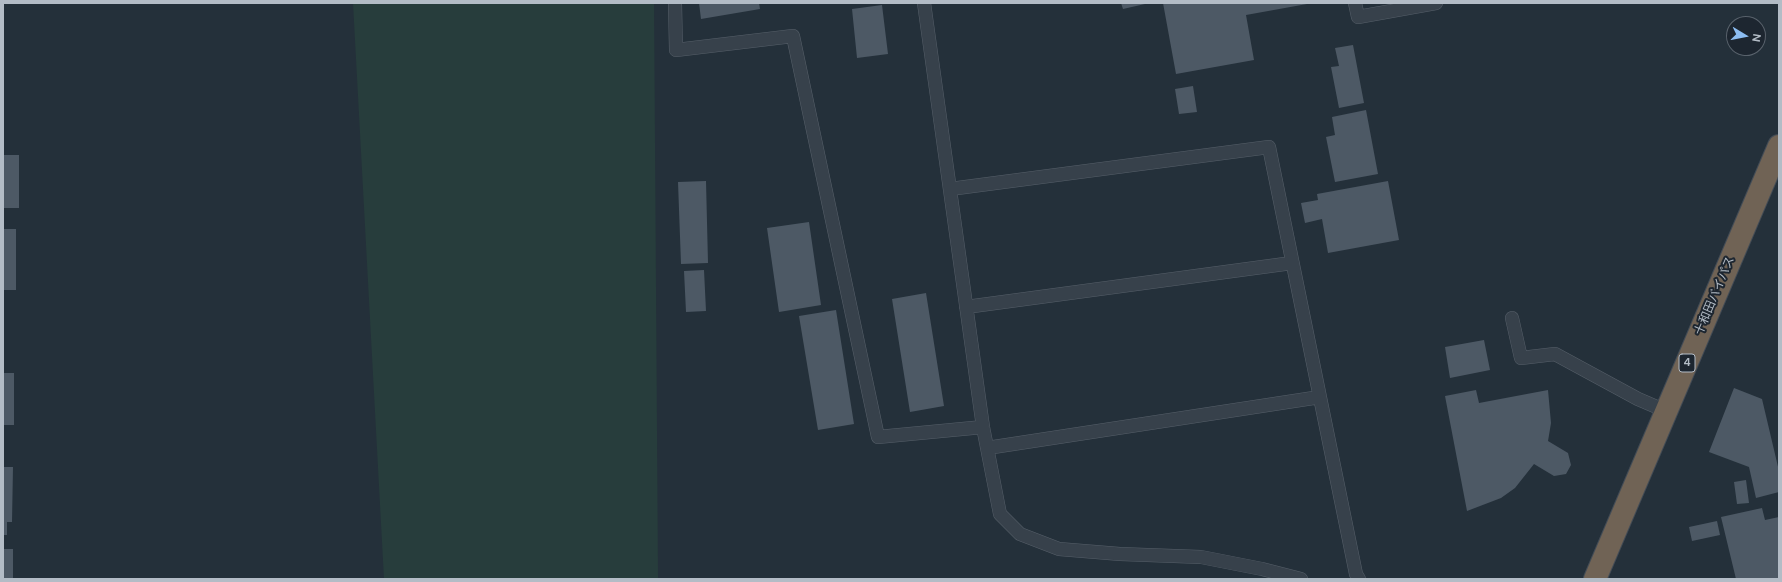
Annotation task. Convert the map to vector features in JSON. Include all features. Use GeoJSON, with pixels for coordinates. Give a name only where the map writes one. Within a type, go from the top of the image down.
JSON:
{"type":"FeatureCollection","features":[{"type":"Feature","properties":{"kind":"highway","name":"十和田バイパス"},"geometry":{"type":"LineString","coordinates":[[1595,579],[1779,146]]}},
{"type":"Feature","properties":{"kind":"lane"},"geometry":{"type":"LineString","coordinates":[[675,3],[676,50],[793,36],[878,437],[983,427]]}},
{"type":"Feature","properties":{"kind":"lane"},"geometry":{"type":"LineString","coordinates":[[924,3],[983,427],[1000,514],[1020,534],[1059,548],[1120,554],[1201,557],[1262,569],[1301,579]]}},
{"type":"Feature","properties":{"kind":"lane"},"geometry":{"type":"LineString","coordinates":[[1355,3],[1358,17],[1436,3]]}},
{"type":"Feature","properties":{"kind":"lane"},"geometry":{"type":"LineString","coordinates":[[950,189],[1269,148],[1356,574],[1359,579]]}},
{"type":"Feature","properties":{"kind":"lane"},"geometry":{"type":"LineString","coordinates":[[966,308],[1292,263]]}},
{"type":"Feature","properties":{"kind":"lane"},"geometry":{"type":"LineString","coordinates":[[1512,318],[1521,358],[1555,354],[1638,399],[1666,412]]}},
{"type":"Feature","properties":{"kind":"lane"},"geometry":{"type":"LineString","coordinates":[[987,448],[1320,397]]}},
{"type":"Feature","properties":{"kind":"green space"},"geometry":{"type":"Polygon","coordinates":[[[353,3],[654,3],[658,579],[384,579],[353,3]]]}},
{"type":"Feature","properties":{"kind":"building"},"geometry":{"type":"Polygon","coordinates":[[[699,3],[759,3],[760,9],[701,19],[699,3]]]}},
{"type":"Feature","properties":{"kind":"building"},"geometry":{"type":"Polygon","coordinates":[[[1121,3],[1145,3],[1145,4],[1123,9],[1121,3]]]}},
{"type":"Feature","properties":{"kind":"building"},"geometry":{"type":"Polygon","coordinates":[[[1163,3],[1307,4],[1246,15],[1254,60],[1176,74],[1163,3]]]}},
{"type":"Feature","properties":{"kind":"building"},"geometry":{"type":"Polygon","coordinates":[[[882,5],[888,54],[857,58],[852,9],[882,5]]]}},
{"type":"Feature","properties":{"kind":"building"},"geometry":{"type":"Polygon","coordinates":[[[1353,45],[1364,103],[1339,108],[1331,67],[1339,66],[1335,48],[1353,45]]]}},
{"type":"Feature","properties":{"kind":"building"},"geometry":{"type":"Polygon","coordinates":[[[1193,86],[1197,112],[1179,114],[1175,89],[1193,86]]]}},
{"type":"Feature","properties":{"kind":"building"},"geometry":{"type":"Polygon","coordinates":[[[1366,110],[1378,174],[1335,182],[1326,137],[1335,135],[1332,117],[1366,110]]]}},
{"type":"Feature","properties":{"kind":"building"},"geometry":{"type":"Polygon","coordinates":[[[3,155],[19,155],[19,208],[3,208],[3,155]]]}},
{"type":"Feature","properties":{"kind":"building"},"geometry":{"type":"Polygon","coordinates":[[[706,181],[708,263],[681,264],[678,182],[706,181]]]}},
{"type":"Feature","properties":{"kind":"building"},"geometry":{"type":"Polygon","coordinates":[[[1388,181],[1399,240],[1328,253],[1322,219],[1305,223],[1301,203],[1318,200],[1317,194],[1388,181]]]}},
{"type":"Feature","properties":{"kind":"building"},"geometry":{"type":"Polygon","coordinates":[[[809,222],[821,305],[779,312],[767,228],[809,222]]]}},
{"type":"Feature","properties":{"kind":"building"},"geometry":{"type":"Polygon","coordinates":[[[3,229],[16,229],[16,290],[3,290],[3,229]]]}},
{"type":"Feature","properties":{"kind":"building"},"geometry":{"type":"Polygon","coordinates":[[[704,270],[706,311],[686,312],[684,271],[704,270]]]}},
{"type":"Feature","properties":{"kind":"building"},"geometry":{"type":"Polygon","coordinates":[[[926,293],[944,406],[910,412],[892,299],[926,293]]]}},
{"type":"Feature","properties":{"kind":"building"},"geometry":{"type":"Polygon","coordinates":[[[836,310],[854,424],[818,430],[799,316],[836,310]]]}},
{"type":"Feature","properties":{"kind":"building"},"geometry":{"type":"Polygon","coordinates":[[[1484,340],[1490,370],[1450,378],[1445,347],[1484,340]]]}},
{"type":"Feature","properties":{"kind":"building"},"geometry":{"type":"Polygon","coordinates":[[[3,373],[14,373],[14,425],[3,425],[3,373]]]}},
{"type":"Feature","properties":{"kind":"building"},"geometry":{"type":"Polygon","coordinates":[[[1734,388],[1762,399],[1779,471],[1779,492],[1756,498],[1749,467],[1709,452],[1734,388]]]}},
{"type":"Feature","properties":{"kind":"building"},"geometry":{"type":"Polygon","coordinates":[[[1476,390],[1479,403],[1548,390],[1551,423],[1548,441],[1568,453],[1571,465],[1566,474],[1554,476],[1534,464],[1515,488],[1501,498],[1467,511],[1445,396],[1476,390]]]}},
{"type":"Feature","properties":{"kind":"building"},"geometry":{"type":"Polygon","coordinates":[[[3,467],[13,467],[12,522],[7,522],[7,535],[3,535],[3,467]]]}},
{"type":"Feature","properties":{"kind":"building"},"geometry":{"type":"Polygon","coordinates":[[[1746,480],[1749,503],[1737,504],[1734,482],[1746,480]]]}},
{"type":"Feature","properties":{"kind":"building"},"geometry":{"type":"Polygon","coordinates":[[[1762,508],[1765,520],[1779,517],[1779,579],[1736,579],[1721,517],[1762,508]]]}},
{"type":"Feature","properties":{"kind":"building"},"geometry":{"type":"Polygon","coordinates":[[[1717,521],[1720,535],[1692,541],[1689,527],[1717,521]]]}},
{"type":"Feature","properties":{"kind":"building"},"geometry":{"type":"Polygon","coordinates":[[[3,549],[13,549],[13,579],[3,579],[3,549]]]}}]}
